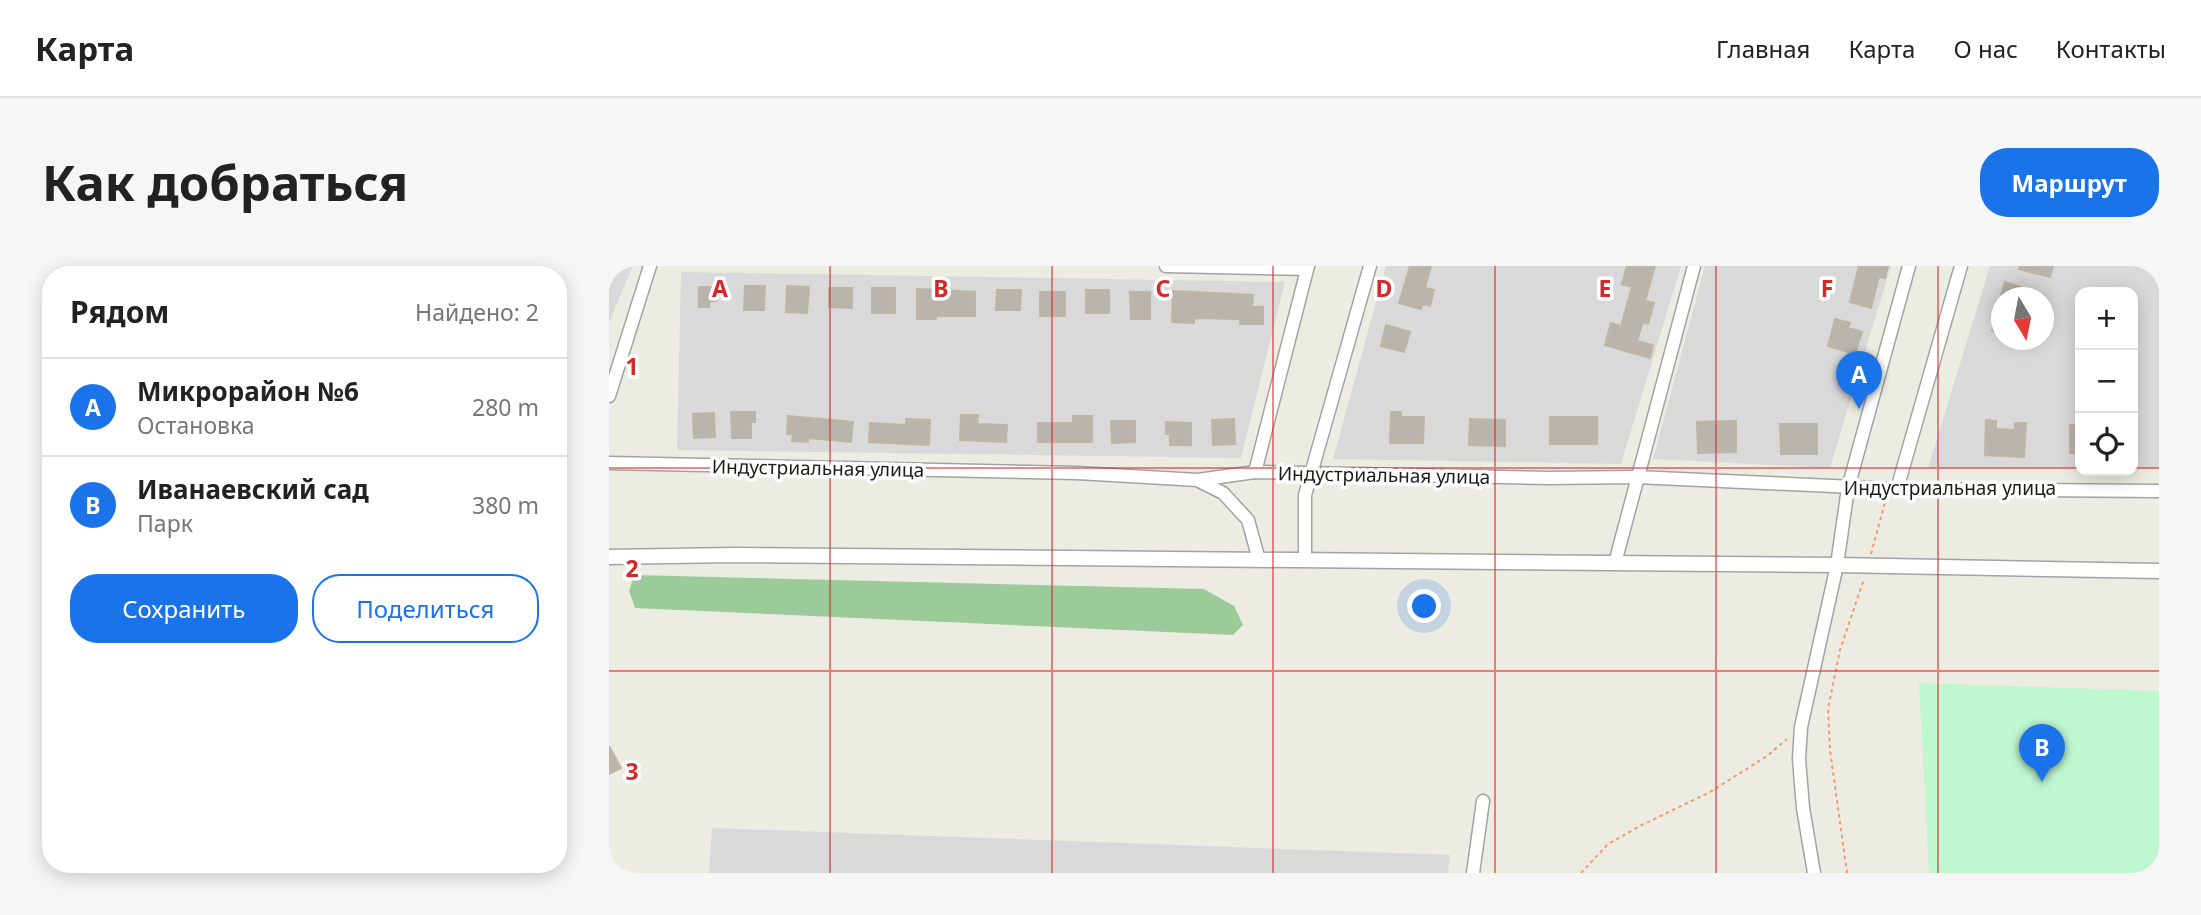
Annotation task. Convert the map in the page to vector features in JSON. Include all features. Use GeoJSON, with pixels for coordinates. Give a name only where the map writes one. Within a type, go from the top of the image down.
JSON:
{"type":"FeatureCollection","features":[{"type":"Feature","properties":{"kind":"street"},"geometry":{"type":"LineString","coordinates":[[609,396],[650,266]]}},
{"type":"Feature","properties":{"kind":"street"},"geometry":{"type":"LineString","coordinates":[[1166,266],[1307,267],[1255,472]]}},
{"type":"Feature","properties":{"kind":"street"},"geometry":{"type":"LineString","coordinates":[[1305,560],[1305,495],[1370,266]]}},
{"type":"Feature","properties":{"kind":"street"},"geometry":{"type":"LineString","coordinates":[[1615,563],[1694,266]]}},
{"type":"Feature","properties":{"kind":"street"},"geometry":{"type":"LineString","coordinates":[[1814,873],[1803,807],[1801,727],[1837,565],[1848,488],[1909,266]]}},
{"type":"Feature","properties":{"kind":"street"},"geometry":{"type":"LineString","coordinates":[[1893,489],[1961,266]]}},
{"type":"Feature","properties":{"kind":"street","name":"Индустриальная улица"},"geometry":{"type":"LineString","coordinates":[[609,463],[1077,473],[1198,480],[1255,472],[1312,475],[1636,477],[1893,489],[2159,491]]}},
{"type":"Feature","properties":{"kind":"street"},"geometry":{"type":"LineString","coordinates":[[1198,480],[1223,493],[1248,520],[1259,560]]}},
{"type":"Feature","properties":{"kind":"street"},"geometry":{"type":"LineString","coordinates":[[609,557],[732,555],[1868,565],[2159,571]]}},
{"type":"Feature","properties":{"kind":"street"},"geometry":{"type":"LineString","coordinates":[[1473,873],[1483,802]]}},
{"type":"Feature","properties":{"kind":"path"},"geometry":{"type":"LineString","coordinates":[[1847,873],[1830,750],[1828,709],[1840,650],[1893,489]]}},
{"type":"Feature","properties":{"kind":"path"},"geometry":{"type":"LineString","coordinates":[[1581,873],[1608,844],[1710,792],[1767,756],[1801,727]]}},
{"type":"Feature","properties":{"kind":"shaded area"},"geometry":{"type":"Polygon","coordinates":[[[609,266],[633,266],[609,322],[609,266]]]}},
{"type":"Feature","properties":{"kind":"shaded area"},"geometry":{"type":"Polygon","coordinates":[[[1386,266],[1681,266],[1621,464],[1333,459],[1386,266]]]}},
{"type":"Feature","properties":{"kind":"shaded area"},"geometry":{"type":"Polygon","coordinates":[[[1705,266],[1891,266],[1830,468],[1653,459],[1705,266]]]}},
{"type":"Feature","properties":{"kind":"shaded area"},"geometry":{"type":"Polygon","coordinates":[[[1990,266],[2159,266],[2159,468],[2138,468],[2138,287],[2075,287],[2075,468],[1928,468],[1990,266]]]}},
{"type":"Feature","properties":{"kind":"shaded area"},"geometry":{"type":"Polygon","coordinates":[[[681,272],[1285,282],[1241,458],[677,450],[681,272]]]}},
{"type":"Feature","properties":{"kind":"shaded area"},"geometry":{"type":"Polygon","coordinates":[[[712,828],[1450,855],[1448,873],[709,873],[712,828]]]}},
{"type":"Feature","properties":{"kind":"green space"},"geometry":{"type":"Polygon","coordinates":[[[634,575],[1204,589],[1234,606],[1243,625],[1233,635],[635,608],[629,591],[634,575]]]}},
{"type":"Feature","properties":{"kind":"green space"},"geometry":{"type":"Polygon","coordinates":[[[1919,683],[2159,691],[2159,873],[1929,873],[1919,683]]]}},
{"type":"Feature","properties":{"kind":"building"},"geometry":{"type":"Polygon","coordinates":[[[1410,266],[1431,266],[1425,288],[1434,290],[1430,306],[1423,304],[1421,309],[1399,303],[1410,266]]]}},
{"type":"Feature","properties":{"kind":"building"},"geometry":{"type":"Polygon","coordinates":[[[1627,266],[1655,266],[1645,301],[1654,303],[1648,324],[1643,322],[1637,341],[1653,345],[1650,358],[1605,345],[1611,323],[1621,326],[1632,287],[1622,284],[1627,266]]]}},
{"type":"Feature","properties":{"kind":"building"},"geometry":{"type":"Polygon","coordinates":[[[1859,266],[1888,266],[1885,278],[1879,277],[1871,308],[1850,302],[1859,266]]]}},
{"type":"Feature","properties":{"kind":"building"},"geometry":{"type":"Polygon","coordinates":[[[2020,266],[2053,266],[2050,277],[2019,269],[2020,266]]]}},
{"type":"Feature","properties":{"kind":"building"},"geometry":{"type":"Polygon","coordinates":[[[2005,282],[2020,287],[2004,287],[2005,282]]]}},
{"type":"Feature","properties":{"kind":"building"},"geometry":{"type":"Polygon","coordinates":[[[745,286],[765,286],[764,310],[744,310],[745,286]]]}},
{"type":"Feature","properties":{"kind":"building"},"geometry":{"type":"Polygon","coordinates":[[[787,286],[809,287],[807,313],[786,312],[787,286]]]}},
{"type":"Feature","properties":{"kind":"building"},"geometry":{"type":"Polygon","coordinates":[[[699,287],[716,287],[717,301],[709,302],[709,307],[699,307],[699,287]]]}},
{"type":"Feature","properties":{"kind":"building"},"geometry":{"type":"Polygon","coordinates":[[[829,288],[852,288],[852,308],[829,307],[829,288]]]}},
{"type":"Feature","properties":{"kind":"building"},"geometry":{"type":"Polygon","coordinates":[[[872,288],[895,288],[895,313],[872,313],[872,288]]]}},
{"type":"Feature","properties":{"kind":"building"},"geometry":{"type":"Polygon","coordinates":[[[917,289],[975,292],[975,316],[917,319],[917,289]]]}},
{"type":"Feature","properties":{"kind":"building"},"geometry":{"type":"Polygon","coordinates":[[[997,290],[1021,290],[1020,310],[996,310],[997,290]]]}},
{"type":"Feature","properties":{"kind":"building"},"geometry":{"type":"Polygon","coordinates":[[[1086,290],[1109,290],[1109,313],[1086,313],[1086,290]]]}},
{"type":"Feature","properties":{"kind":"building"},"geometry":{"type":"Polygon","coordinates":[[[1173,291],[1253,295],[1252,307],[1263,307],[1263,324],[1240,324],[1240,319],[1194,318],[1194,323],[1172,322],[1173,291]]]}},
{"type":"Feature","properties":{"kind":"building"},"geometry":{"type":"Polygon","coordinates":[[[1040,292],[1065,292],[1065,316],[1040,316],[1040,292]]]}},
{"type":"Feature","properties":{"kind":"building"},"geometry":{"type":"Polygon","coordinates":[[[1130,292],[1150,292],[1150,319],[1131,319],[1130,292]]]}},
{"type":"Feature","properties":{"kind":"building"},"geometry":{"type":"Polygon","coordinates":[[[1835,319],[1850,323],[1848,328],[1862,332],[1855,354],[1828,346],[1835,319]]]}},
{"type":"Feature","properties":{"kind":"building"},"geometry":{"type":"Polygon","coordinates":[[[1386,325],[1410,332],[1404,352],[1381,346],[1386,325]]]}},
{"type":"Feature","properties":{"kind":"building"},"geometry":{"type":"Polygon","coordinates":[[[731,412],[755,412],[755,422],[751,422],[751,438],[732,438],[731,412]]]}},
{"type":"Feature","properties":{"kind":"building"},"geometry":{"type":"Polygon","coordinates":[[[1391,412],[1401,412],[1401,417],[1424,417],[1423,443],[1390,443],[1391,412]]]}},
{"type":"Feature","properties":{"kind":"building"},"geometry":{"type":"Polygon","coordinates":[[[714,413],[715,437],[694,438],[693,414],[714,413]]]}},
{"type":"Feature","properties":{"kind":"building"},"geometry":{"type":"Polygon","coordinates":[[[961,415],[978,415],[977,424],[1007,425],[1006,442],[960,440],[961,415]]]}},
{"type":"Feature","properties":{"kind":"building"},"geometry":{"type":"Polygon","coordinates":[[[788,416],[853,422],[851,442],[808,438],[808,442],[792,441],[793,434],[787,434],[788,416]]]}},
{"type":"Feature","properties":{"kind":"building"},"geometry":{"type":"Polygon","coordinates":[[[1073,416],[1092,416],[1092,442],[1038,442],[1038,423],[1073,423],[1073,416]]]}},
{"type":"Feature","properties":{"kind":"building"},"geometry":{"type":"Polygon","coordinates":[[[1550,417],[1597,417],[1597,444],[1550,444],[1550,417]]]}},
{"type":"Feature","properties":{"kind":"building"},"geometry":{"type":"Polygon","coordinates":[[[906,419],[930,420],[929,445],[869,442],[870,423],[906,425],[906,419]]]}},
{"type":"Feature","properties":{"kind":"building"},"geometry":{"type":"Polygon","coordinates":[[[1234,419],[1235,444],[1213,445],[1212,420],[1234,419]]]}},
{"type":"Feature","properties":{"kind":"building"},"geometry":{"type":"Polygon","coordinates":[[[1470,419],[1505,420],[1505,446],[1469,445],[1470,419]]]}},
{"type":"Feature","properties":{"kind":"building"},"geometry":{"type":"Polygon","coordinates":[[[1986,420],[1996,421],[1996,429],[2015,430],[2015,423],[2026,423],[2024,457],[1985,455],[1986,420]]]}},
{"type":"Feature","properties":{"kind":"building"},"geometry":{"type":"Polygon","coordinates":[[[1111,421],[1135,421],[1135,442],[1112,443],[1111,421]]]}},
{"type":"Feature","properties":{"kind":"building"},"geometry":{"type":"Polygon","coordinates":[[[1736,421],[1736,452],[1698,453],[1697,422],[1736,421]]]}},
{"type":"Feature","properties":{"kind":"building"},"geometry":{"type":"Polygon","coordinates":[[[1166,422],[1191,423],[1191,445],[1170,445],[1166,422]]]}},
{"type":"Feature","properties":{"kind":"building"},"geometry":{"type":"Polygon","coordinates":[[[1780,424],[1817,424],[1817,454],[1781,454],[1780,424]]]}},
{"type":"Feature","properties":{"kind":"building"},"geometry":{"type":"Polygon","coordinates":[[[2070,425],[2075,425],[2075,453],[2070,453],[2070,425]]]}},
{"type":"Feature","properties":{"kind":"building"},"geometry":{"type":"Polygon","coordinates":[[[609,746],[621,768],[609,774],[609,746]]]}},
{"type":"Feature","properties":{"kind":"place","name":"Микрорайон №6"},"geometry":{"type":"Point","coordinates":[1859,409]}},
{"type":"Feature","properties":{"kind":"place","name":"Иванаевский сад"},"geometry":{"type":"Point","coordinates":[2042,782]}}]}
